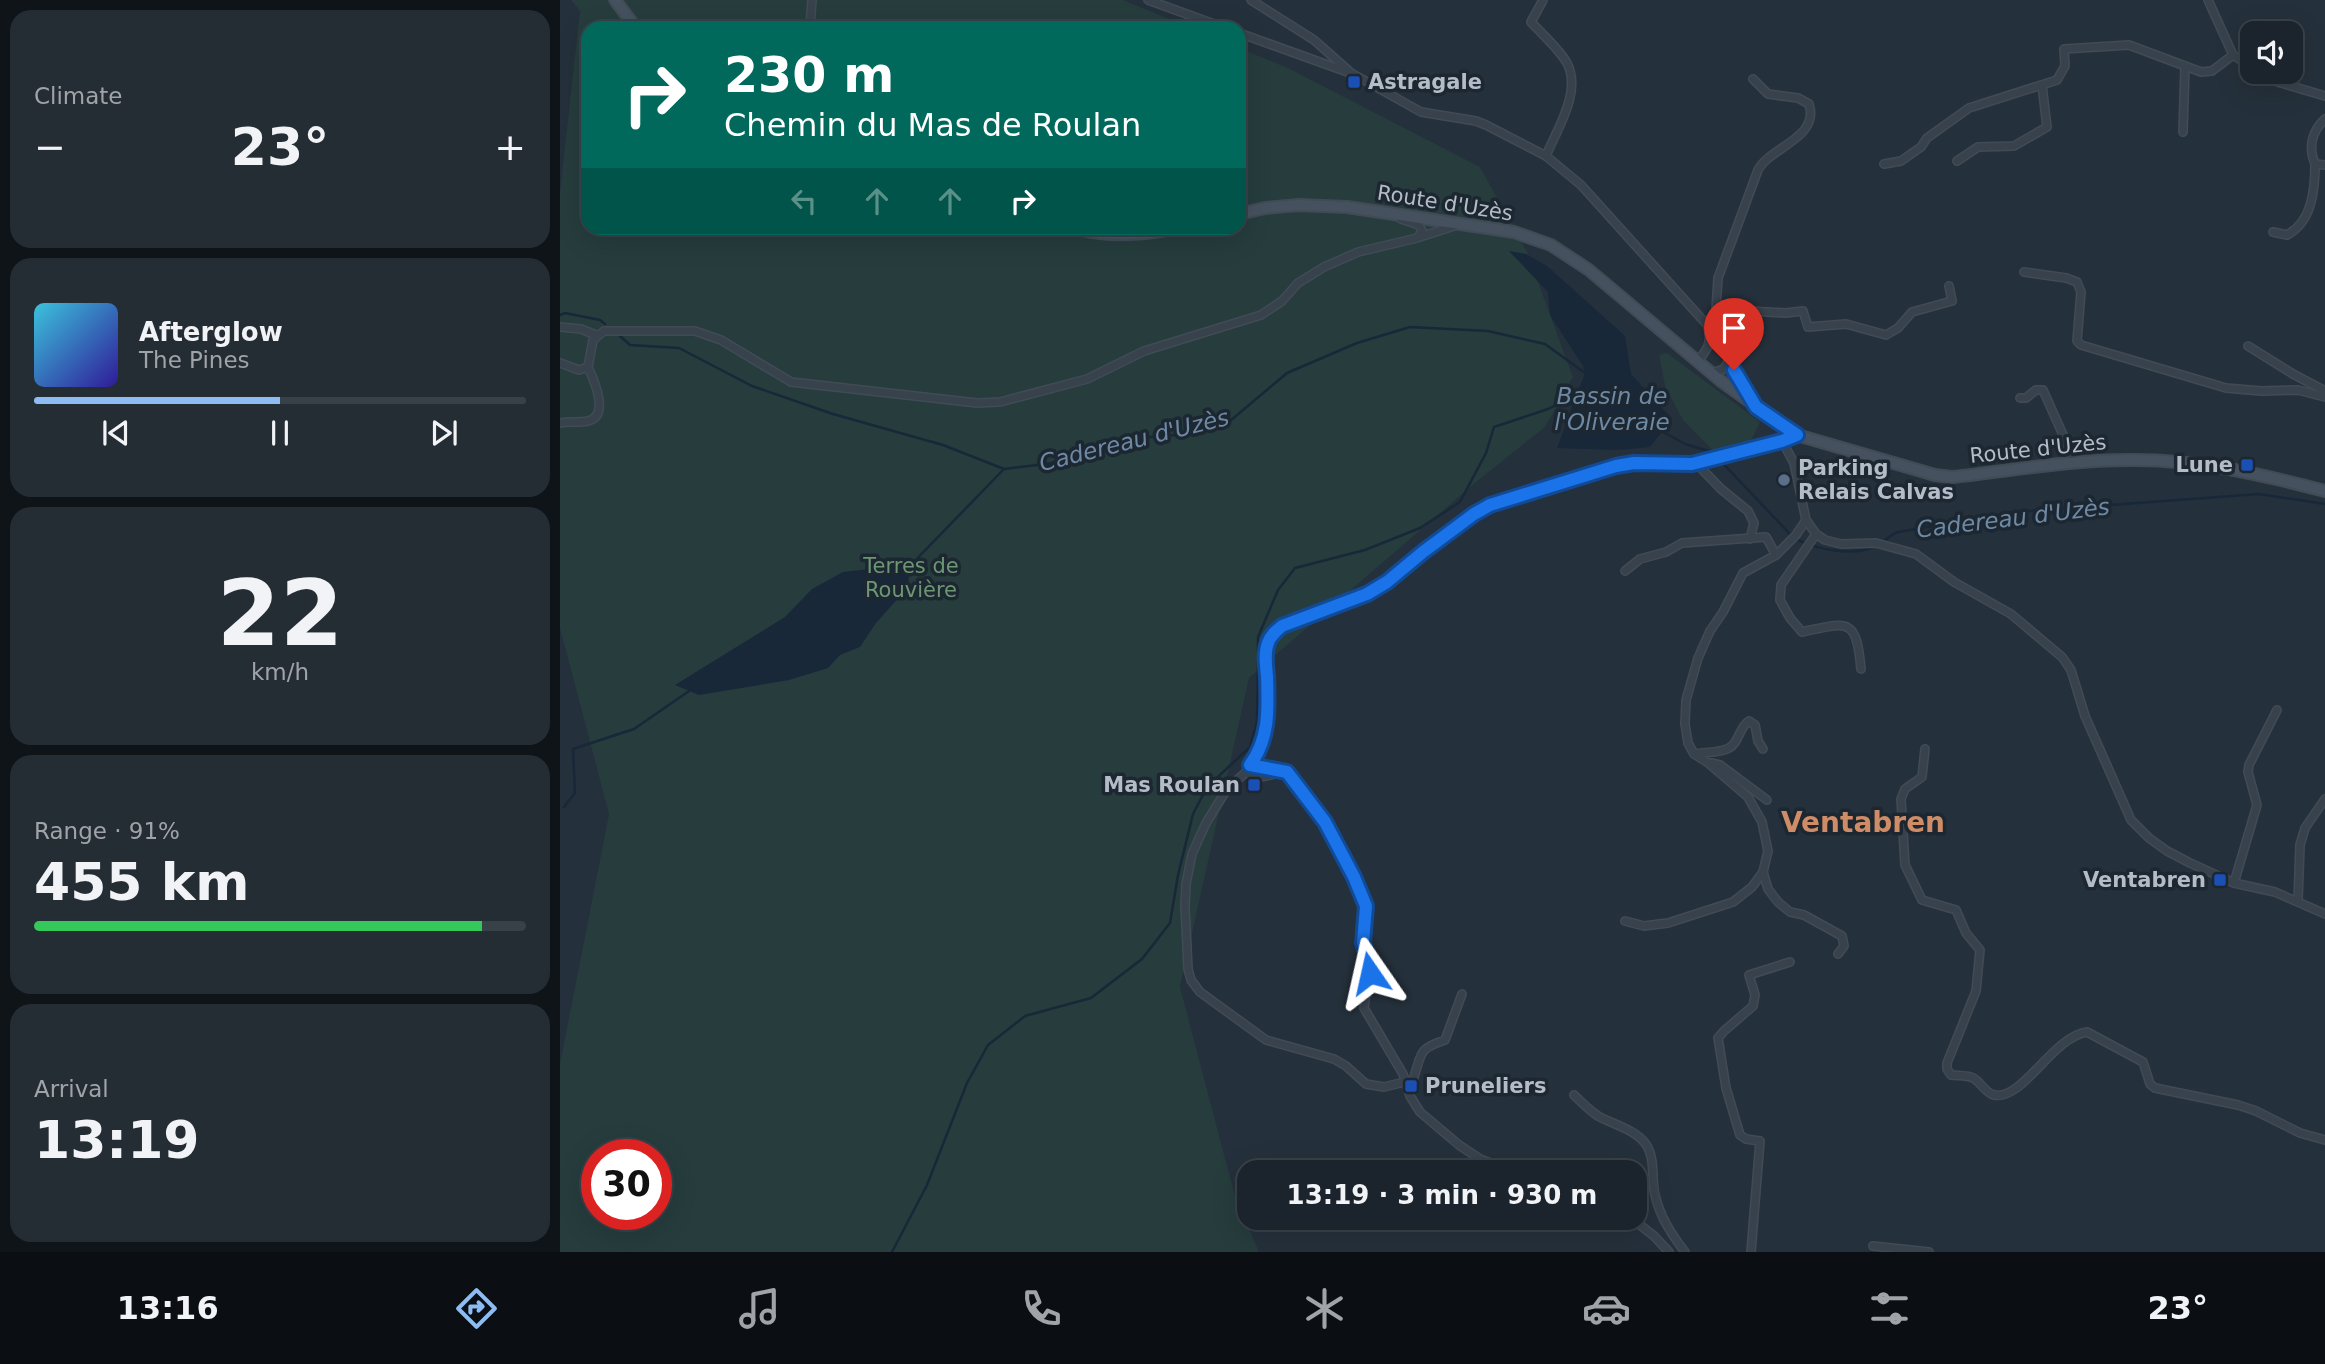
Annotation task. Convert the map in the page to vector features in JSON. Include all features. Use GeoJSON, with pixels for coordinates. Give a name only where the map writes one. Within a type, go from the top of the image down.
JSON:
{"type":"FeatureCollection","features":[{"type":"Feature","properties":{"kind":"main road"},"geometry":{"type":"LineString","coordinates":[[615,0],[631,21]]}},
{"type":"Feature","properties":{"kind":"main road","name":"Route d'Uzès"},"geometry":{"type":"LineString","coordinates":[[1246,212],[1299,205],[1381,212],[1514,232],[1551,245],[1589,270],[1711,373],[1797,435],[1935,475],[1952,477],[2127,460],[2170,461],[2239,469],[2325,491]]}},
{"type":"Feature","properties":{"kind":"street"},"geometry":{"type":"LineString","coordinates":[[810,21],[812,0]]}},
{"type":"Feature","properties":{"kind":"street"},"geometry":{"type":"LineString","coordinates":[[1148,0],[1206,21]]}},
{"type":"Feature","properties":{"kind":"street"},"geometry":{"type":"LineString","coordinates":[[1251,0],[1314,40],[1353,74]]}},
{"type":"Feature","properties":{"kind":"street"},"geometry":{"type":"LineString","coordinates":[[1543,0],[1531,22],[1566,62],[1573,81],[1570,97],[1546,156]]}},
{"type":"Feature","properties":{"kind":"street"},"geometry":{"type":"LineString","coordinates":[[2208,0],[2233,55],[2240,59]]}},
{"type":"Feature","properties":{"kind":"street"},"geometry":{"type":"LineString","coordinates":[[1246,36],[1353,74],[1421,112],[1476,121],[1546,156],[1581,185],[1718,337],[1756,407]]}},
{"type":"Feature","properties":{"kind":"street"},"geometry":{"type":"LineString","coordinates":[[1884,164],[1901,162],[1922,147],[1927,138],[1969,108],[2057,80],[2065,65],[2064,49],[2129,45],[2201,72],[2212,71],[2233,55]]}},
{"type":"Feature","properties":{"kind":"street"},"geometry":{"type":"LineString","coordinates":[[2183,132],[2185,66]]}},
{"type":"Feature","properties":{"kind":"street"},"geometry":{"type":"LineString","coordinates":[[1718,337],[1718,278],[1758,170],[1762,163],[1799,136],[1809,122],[1811,111],[1809,104],[1798,98],[1768,94],[1753,79]]}},
{"type":"Feature","properties":{"kind":"street"},"geometry":{"type":"LineString","coordinates":[[2284,84],[2325,96]]}},
{"type":"Feature","properties":{"kind":"street"},"geometry":{"type":"LineString","coordinates":[[1957,160],[1978,147],[2014,146],[2047,127],[2042,85]]}},
{"type":"Feature","properties":{"kind":"street"},"geometry":{"type":"LineString","coordinates":[[2273,232],[2287,235],[2295,230],[2310,205],[2315,186],[2312,147],[2314,132],[2325,118]]}},
{"type":"Feature","properties":{"kind":"street"},"geometry":{"type":"LineString","coordinates":[[2315,164],[2325,165]]}},
{"type":"Feature","properties":{"kind":"street"},"geometry":{"type":"LineString","coordinates":[[1381,212],[1419,225],[1422,231],[1417,238]]}},
{"type":"Feature","properties":{"kind":"street"},"geometry":{"type":"LineString","coordinates":[[1417,238],[1436,219]]}},
{"type":"Feature","properties":{"kind":"street"},"geometry":{"type":"LineString","coordinates":[[1432,233],[1437,226],[1436,219]]}},
{"type":"Feature","properties":{"kind":"street"},"geometry":{"type":"LineString","coordinates":[[560,423],[590,421],[597,416],[599,407],[589,367],[591,347],[596,335],[604,331],[695,331],[721,340],[791,382],[977,403],[1000,402],[1087,379],[1144,351],[1261,315],[1282,301],[1298,283],[1358,252],[1417,238],[1461,223]]}},
{"type":"Feature","properties":{"kind":"street"},"geometry":{"type":"LineString","coordinates":[[2024,272],[2077,282],[2081,292],[2077,341],[2081,345],[2227,388],[2298,390],[2325,397]]}},
{"type":"Feature","properties":{"kind":"street"},"geometry":{"type":"LineString","coordinates":[[1716,309],[1786,313],[1803,311],[1808,327],[1846,324],[1886,335],[1898,328],[1912,312],[1952,301],[1949,286]]}},
{"type":"Feature","properties":{"kind":"street"},"geometry":{"type":"LineString","coordinates":[[1698,362],[1711,339],[1707,324]]}},
{"type":"Feature","properties":{"kind":"street"},"geometry":{"type":"LineString","coordinates":[[560,327],[581,329],[596,335]]}},
{"type":"Feature","properties":{"kind":"street"},"geometry":{"type":"LineString","coordinates":[[2248,346],[2325,391]]}},
{"type":"Feature","properties":{"kind":"street"},"geometry":{"type":"LineString","coordinates":[[1707,350],[1725,350]]}},
{"type":"Feature","properties":{"kind":"street"},"geometry":{"type":"LineString","coordinates":[[1711,373],[1724,369],[1729,360]]}},
{"type":"Feature","properties":{"kind":"street"},"geometry":{"type":"LineString","coordinates":[[560,363],[579,370],[589,367]]}},
{"type":"Feature","properties":{"kind":"street"},"geometry":{"type":"LineString","coordinates":[[2020,398],[2026,398],[2036,390],[2043,390],[2076,464]]}},
{"type":"Feature","properties":{"kind":"street"},"geometry":{"type":"LineString","coordinates":[[1462,994],[1445,1040],[1423,1049],[1413,1080],[1384,1087],[1366,1084],[1334,1059],[1276,1044],[1257,1035],[1200,992],[1192,980],[1188,969],[1185,906],[1192,854],[1206,823],[1227,789],[1245,773],[1258,755],[1266,732],[1268,643],[1272,635],[1282,626],[1367,594],[1490,505],[1616,466],[1634,463],[1697,464],[1797,435]]}},
{"type":"Feature","properties":{"kind":"street"},"geometry":{"type":"LineString","coordinates":[[1782,441],[1794,463],[1806,520],[1816,534],[1825,540],[1842,544],[1880,544],[1916,554],[1954,582],[2011,614],[2062,657],[2071,670],[2085,716],[2131,820],[2140,831],[2167,851],[2234,883],[2275,892],[2325,914]]}},
{"type":"Feature","properties":{"kind":"street"},"geometry":{"type":"LineString","coordinates":[[1697,464],[1748,512],[1754,523],[1750,539]]}},
{"type":"Feature","properties":{"kind":"street"},"geometry":{"type":"LineString","coordinates":[[1625,921],[1644,926],[1668,923],[1733,902],[1752,887],[1763,872],[1768,851],[1762,822],[1748,797],[1694,754],[1688,743],[1685,724],[1686,700],[1698,657],[1743,573],[1776,555],[1806,520]]}},
{"type":"Feature","properties":{"kind":"street"},"geometry":{"type":"LineString","coordinates":[[1816,534],[1781,585],[1780,600],[1802,632],[1838,624],[1852,630],[1858,641],[1861,669]]}},
{"type":"Feature","properties":{"kind":"street"},"geometry":{"type":"LineString","coordinates":[[1625,571],[1640,559],[1666,552],[1682,543],[1766,537],[1776,555]]}},
{"type":"Feature","properties":{"kind":"street"},"geometry":{"type":"LineString","coordinates":[[2234,883],[2257,805],[2248,772],[2249,765],[2277,710]]}},
{"type":"Feature","properties":{"kind":"street"},"geometry":{"type":"LineString","coordinates":[[1694,754],[1729,748],[1744,723],[1749,721],[1755,725],[1758,741],[1763,749]]}},
{"type":"Feature","properties":{"kind":"street"},"geometry":{"type":"LineString","coordinates":[[1925,749],[1922,777],[1905,789],[1901,799],[1905,865],[1922,900],[1956,910],[1966,933],[1980,950],[1976,991],[1947,1063],[1951,1075],[1973,1077],[1990,1094],[1997,1096],[2011,1092],[2038,1069],[2063,1042],[2087,1032],[2143,1062],[2150,1084],[2154,1088],[2238,1105],[2300,1133],[2325,1140]]}},
{"type":"Feature","properties":{"kind":"street"},"geometry":{"type":"LineString","coordinates":[[1707,762],[1720,765],[1767,800]]}},
{"type":"Feature","properties":{"kind":"street"},"geometry":{"type":"LineString","coordinates":[[1250,765],[1287,772],[1325,822],[1366,906],[1363,943],[1370,965],[1364,1009],[1407,1083],[1410,1096],[1420,1112],[1459,1145],[1483,1160]]}},
{"type":"Feature","properties":{"kind":"street"},"geometry":{"type":"LineString","coordinates":[[1245,773],[1266,778],[1283,771]]}},
{"type":"Feature","properties":{"kind":"street"},"geometry":{"type":"LineString","coordinates":[[2298,901],[2300,845],[2305,828],[2325,799]]}},
{"type":"Feature","properties":{"kind":"street"},"geometry":{"type":"LineString","coordinates":[[1763,872],[1768,889],[1790,912],[1804,915],[1842,936],[1844,946],[1838,954]]}},
{"type":"Feature","properties":{"kind":"street"},"geometry":{"type":"LineString","coordinates":[[1751,1252],[1760,1141],[1746,1139],[1740,1135],[1726,1088],[1718,1038],[1754,1006],[1755,995],[1749,975],[1790,962]]}},
{"type":"Feature","properties":{"kind":"street"},"geometry":{"type":"LineString","coordinates":[[1573,1095],[1597,1115],[1645,1143],[1652,1160],[1658,1204],[1669,1233],[1685,1252]]}},
{"type":"Feature","properties":{"kind":"street"},"geometry":{"type":"LineString","coordinates":[[1646,1230],[1669,1252]]}},
{"type":"Feature","properties":{"kind":"street"},"geometry":{"type":"LineString","coordinates":[[1873,1246],[1929,1252]]}},
{"type":"Feature","properties":{"kind":"green space","name":"Terres de Rouvière"},"geometry":{"type":"Polygon","coordinates":[[[571,0],[1123,0],[1174,21],[581,21],[581,235],[1246,235],[1246,51],[1288,68],[1480,167],[1527,252],[1573,377],[1545,427],[1476,482],[1249,678],[1180,987],[1237,1202],[1237,1230],[1249,1230],[1259,1252],[560,1252],[560,1064],[609,814],[560,628],[560,192],[580,11],[571,0]]]}},
{"type":"Feature","properties":{"kind":"green space","name":"Bassin de l'Oliveraie"},"geometry":{"type":"Polygon","coordinates":[[[1667,353],[1760,422],[1747,449],[1719,456],[1683,420],[1665,386],[1659,355],[1667,353]]]}},
{"type":"Feature","properties":{"kind":"water","name":"Bassin de l'Oliveraie"},"geometry":{"type":"Polygon","coordinates":[[[1509,251],[1526,254],[1547,266],[1625,336],[1631,374],[1672,419],[1650,447],[1619,450],[1557,448],[1585,373],[1550,315],[1548,292],[1509,251]]]}},
{"type":"Feature","properties":{"kind":"water"},"geometry":{"type":"Polygon","coordinates":[[[903,565],[909,573],[908,587],[876,623],[860,647],[840,655],[828,668],[789,680],[699,695],[675,685],[785,617],[812,589],[843,572],[903,565]]]}},
{"type":"Feature","properties":{"kind":"waterway","name":"Cadereau d'Uzès"},"geometry":{"type":"LineString","coordinates":[[560,315],[565,313],[600,320],[605,324]]}},
{"type":"Feature","properties":{"kind":"waterway","name":"Cadereau d'Uzès"},"geometry":{"type":"LineString","coordinates":[[620,336],[630,345],[679,348],[752,386],[833,414],[943,445],[1004,469],[1070,461],[1124,439],[1176,435],[1230,421],[1287,373],[1357,343],[1410,327],[1488,331],[1545,344],[1585,373]]}},
{"type":"Feature","properties":{"kind":"waterway"},"geometry":{"type":"LineString","coordinates":[[1258,653],[1258,637],[1278,590],[1295,568],[1365,550],[1420,528],[1460,502],[1486,453],[1494,427],[1548,409],[1578,394]]}},
{"type":"Feature","properties":{"kind":"waterway","name":"Cadereau d'Uzès"},"geometry":{"type":"LineString","coordinates":[[1660,430],[1685,444],[1712,452],[1791,535]]}},
{"type":"Feature","properties":{"kind":"waterway"},"geometry":{"type":"LineString","coordinates":[[905,571],[1003,470]]}},
{"type":"Feature","properties":{"kind":"waterway","name":"Cadereau d'Uzès"},"geometry":{"type":"LineString","coordinates":[[1796,539],[1824,549],[1856,551],[1874,547],[1898,532],[2016,512],[2259,494],[2325,504]]}},
{"type":"Feature","properties":{"kind":"waterway"},"geometry":{"type":"LineString","coordinates":[[892,1252],[927,1185],[967,1083],[988,1045],[1025,1016],[1091,998],[1142,959],[1170,923],[1193,814],[1207,787],[1250,747],[1257,722],[1258,661]]}},
{"type":"Feature","properties":{"kind":"waterway"},"geometry":{"type":"LineString","coordinates":[[564,807],[575,793],[573,749],[634,729],[692,689]]}},
{"type":"Feature","properties":{"kind":"place","name":"Astragale"},"geometry":{"type":"Point","coordinates":[1354,82]}},
{"type":"Feature","properties":{"kind":"place","name":"Lune"},"geometry":{"type":"Point","coordinates":[2247,465]}},
{"type":"Feature","properties":{"kind":"place","name":"Parking Relais Calvas"},"geometry":{"type":"Point","coordinates":[1784,480]}},
{"type":"Feature","properties":{"kind":"place","name":"Mas Roulan"},"geometry":{"type":"Point","coordinates":[1254,785]}},
{"type":"Feature","properties":{"kind":"place","name":"Ventabren"},"geometry":{"type":"Point","coordinates":[2220,880]}},
{"type":"Feature","properties":{"kind":"place","name":"Pruneliers"},"geometry":{"type":"Point","coordinates":[1411,1086]}},
{"type":"Feature","properties":{"kind":"district","name":"Ventabren"},"geometry":{"type":"Point","coordinates":[1863,822]}},
{"type":"Feature","properties":{"kind":"route"},"geometry":{"type":"LineString","coordinates":[[1370,973],[1363,943],[1366,906],[1325,822],[1287,772],[1250,765],[1258,755],[1266,732],[1266,657],[1272,635],[1282,626],[1367,594],[1490,505],[1616,466],[1710,461],[1797,435],[1756,407],[1734,370]]}}]}
